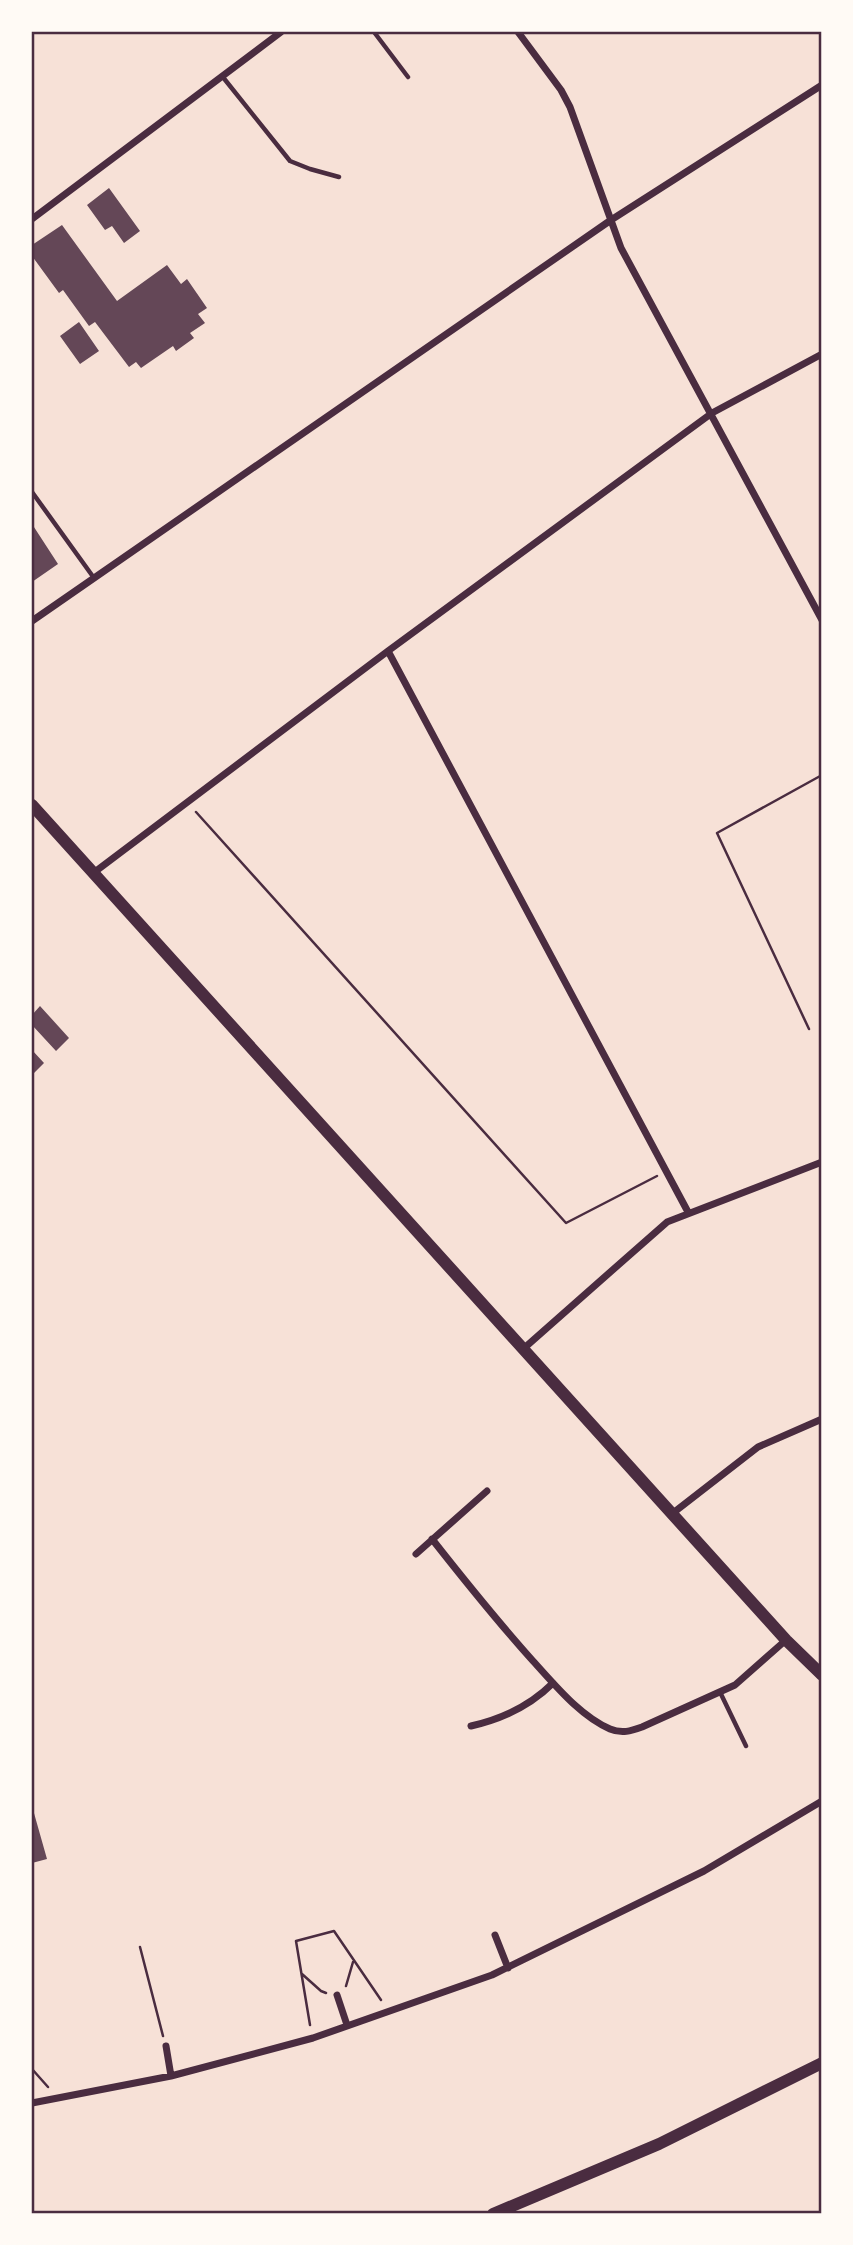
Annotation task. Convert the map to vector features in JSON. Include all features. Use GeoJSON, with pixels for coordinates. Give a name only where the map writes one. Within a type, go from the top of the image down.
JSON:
{"type":"FeatureCollection","features":[{"type":"Feature","properties":{"kind":"street"},"geometry":{"type":"LineString","coordinates":[[32,219],[281,32]]}},
{"type":"Feature","properties":{"kind":"street"},"geometry":{"type":"LineString","coordinates":[[518,32],[561,90],[570,107],[621,248],[821,620]]}},
{"type":"Feature","properties":{"kind":"street"},"geometry":{"type":"LineString","coordinates":[[32,621],[611,220],[821,85]]}},
{"type":"Feature","properties":{"kind":"street"},"geometry":{"type":"LineString","coordinates":[[92,874],[388,651],[712,413],[821,354]]}},
{"type":"Feature","properties":{"kind":"street"},"geometry":{"type":"LineString","coordinates":[[388,651],[688,1212]]}},
{"type":"Feature","properties":{"kind":"street"},"geometry":{"type":"LineString","coordinates":[[32,805],[786,1640],[821,1675]]}},
{"type":"Feature","properties":{"kind":"street"},"geometry":{"type":"LineString","coordinates":[[523,1349],[667,1222],[821,1162]]}},
{"type":"Feature","properties":{"kind":"street"},"geometry":{"type":"LineString","coordinates":[[673,1513],[758,1447],[821,1419]]}},
{"type":"Feature","properties":{"kind":"street"},"geometry":{"type":"LineString","coordinates":[[416,1554],[487,1492]]}},
{"type":"Feature","properties":{"kind":"street"},"geometry":{"type":"LineString","coordinates":[[432,1539],[553,1683],[599,1723],[612,1730],[626,1732],[720,1692],[741,1680],[786,1640]]}},
{"type":"Feature","properties":{"kind":"street"},"geometry":{"type":"LineString","coordinates":[[471,1726],[495,1721],[540,1696],[553,1683]]}},
{"type":"Feature","properties":{"kind":"street"},"geometry":{"type":"LineString","coordinates":[[495,1721],[498,1730]]}},
{"type":"Feature","properties":{"kind":"street"},"geometry":{"type":"LineString","coordinates":[[32,2103],[171,2076],[313,2038],[492,1975],[704,1871],[821,1801]]}},
{"type":"Feature","properties":{"kind":"street"},"geometry":{"type":"LineString","coordinates":[[495,1935],[508,1968]]}},
{"type":"Feature","properties":{"kind":"street"},"geometry":{"type":"LineString","coordinates":[[337,1995],[347,2025]]}},
{"type":"Feature","properties":{"kind":"street"},"geometry":{"type":"LineString","coordinates":[[166,2046],[171,2076]]}},
{"type":"Feature","properties":{"kind":"street"},"geometry":{"type":"LineString","coordinates":[[493,2214],[659,2144],[821,2063]]}},
{"type":"Feature","properties":{"kind":"lane"},"geometry":{"type":"LineString","coordinates":[[374,32],[408,77]]}},
{"type":"Feature","properties":{"kind":"lane"},"geometry":{"type":"LineString","coordinates":[[222,76],[290,161],[339,177]]}},
{"type":"Feature","properties":{"kind":"lane"},"geometry":{"type":"LineString","coordinates":[[32,492],[94,579]]}},
{"type":"Feature","properties":{"kind":"lane"},"geometry":{"type":"LineString","coordinates":[[720,1692],[746,1746]]}},
{"type":"Feature","properties":{"kind":"path"},"geometry":{"type":"LineString","coordinates":[[809,1029],[717,833],[821,775]]}},
{"type":"Feature","properties":{"kind":"path"},"geometry":{"type":"LineString","coordinates":[[187,802],[566,1223],[666,1171]]}},
{"type":"Feature","properties":{"kind":"path"},"geometry":{"type":"LineString","coordinates":[[313,2038],[296,1941],[334,1931],[388,2011]]}},
{"type":"Feature","properties":{"kind":"path"},"geometry":{"type":"LineString","coordinates":[[140,1947],[166,2046]]}},
{"type":"Feature","properties":{"kind":"path"},"geometry":{"type":"LineString","coordinates":[[32,2068],[49,2089],[52,2099]]}},
{"type":"Feature","properties":{"kind":"building"},"geometry":{"type":"Polygon","coordinates":[[[109,188],[140,231],[124,243],[112,226],[105,230],[87,205],[109,188]]]}},
{"type":"Feature","properties":{"kind":"building"},"geometry":{"type":"Polygon","coordinates":[[[62,225],[117,301],[167,265],[181,284],[187,279],[207,308],[198,314],[205,323],[190,333],[194,338],[176,351],[173,346],[141,368],[136,362],[129,367],[95,322],[89,326],[63,290],[59,293],[32,256],[32,245],[62,225]]]}},
{"type":"Feature","properties":{"kind":"building"},"geometry":{"type":"Polygon","coordinates":[[[79,322],[99,351],[80,364],[60,336],[79,322]]]}},
{"type":"Feature","properties":{"kind":"building"},"geometry":{"type":"Polygon","coordinates":[[[32,524],[58,564],[32,582],[32,524]]]}},
{"type":"Feature","properties":{"kind":"building"},"geometry":{"type":"Polygon","coordinates":[[[40,1006],[69,1038],[56,1051],[32,1025],[32,1015],[40,1006]]]}},
{"type":"Feature","properties":{"kind":"building"},"geometry":{"type":"Polygon","coordinates":[[[32,1050],[44,1063],[32,1075],[32,1050]]]}},
{"type":"Feature","properties":{"kind":"building"},"geometry":{"type":"Polygon","coordinates":[[[32,1806],[47,1859],[32,1863],[32,1806]]]}}]}
